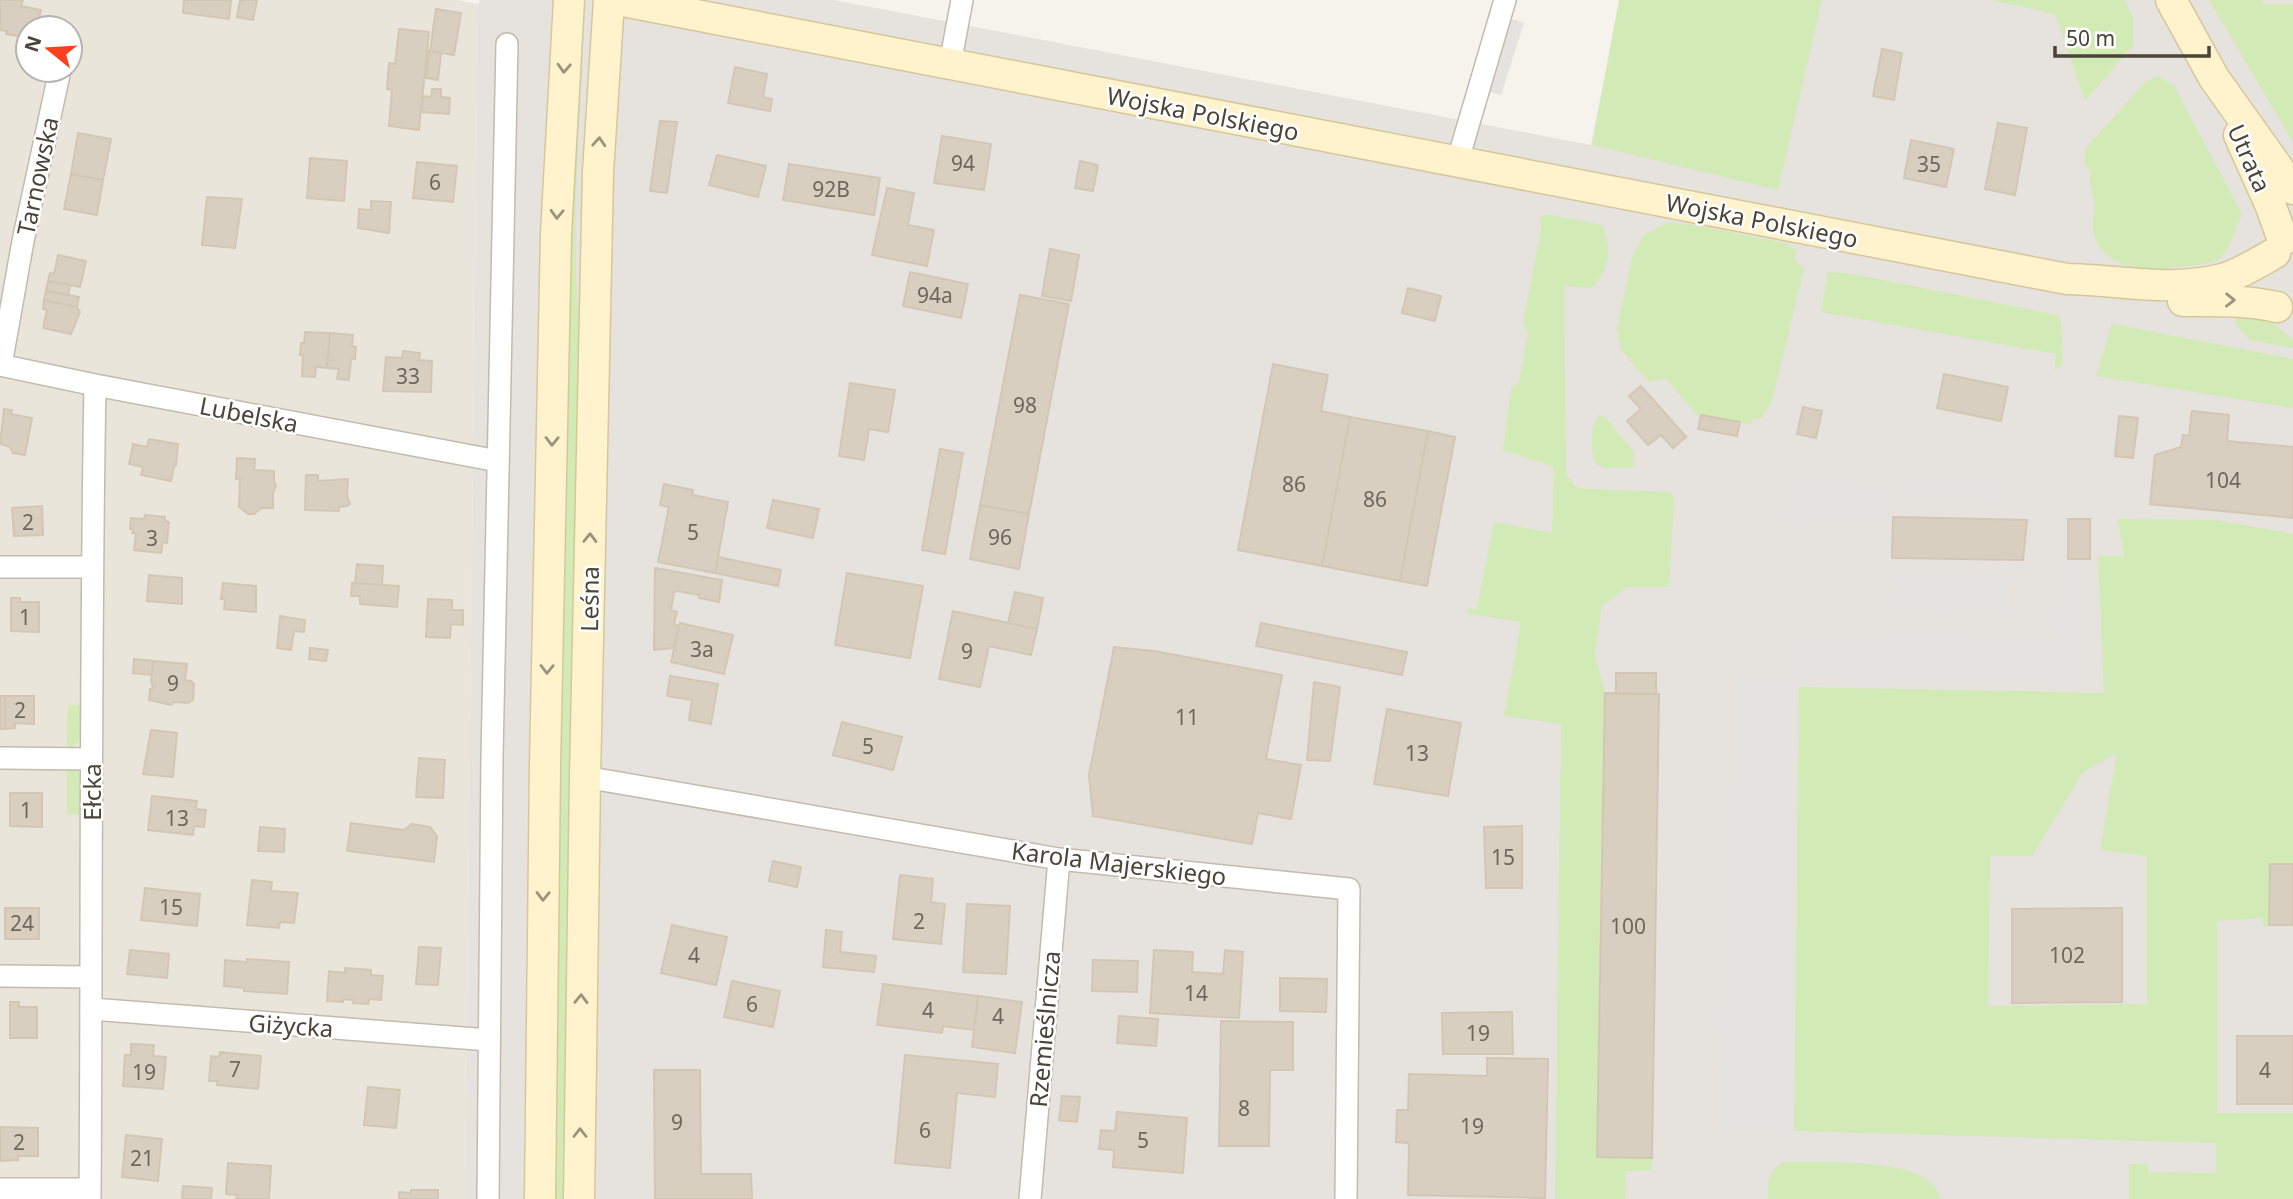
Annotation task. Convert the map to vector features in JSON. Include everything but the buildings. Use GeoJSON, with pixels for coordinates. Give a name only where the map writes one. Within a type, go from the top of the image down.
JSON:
{"type":"FeatureCollection","features":[{"type":"Feature","properties":{"kind":"main road","name":"Leśna"},"geometry":{"type":"LineString","coordinates":[[540,1199],[545,753],[556,234],[569,0]]}},
{"type":"Feature","properties":{"kind":"main road","name":"Leśna"},"geometry":{"type":"LineString","coordinates":[[579,1199],[598,172],[609,0]]}},
{"type":"Feature","properties":{"kind":"main road","name":"Wojska Polskiego"},"geometry":{"type":"LineString","coordinates":[[618,0],[2067,279],[2191,284],[2225,278],[2246,269],[2283,242]]}},
{"type":"Feature","properties":{"kind":"main road","name":"Utrata"},"geometry":{"type":"LineString","coordinates":[[2171,0],[2214,78],[2270,204],[2283,242]]}},
{"type":"Feature","properties":{"kind":"main road","name":"Utrata"},"geometry":{"type":"LineString","coordinates":[[2214,78],[2293,189]]}},
{"type":"Feature","properties":{"kind":"main road"},"geometry":{"type":"LineString","coordinates":[[2283,242],[2269,280],[2285,316]]}},
{"type":"Feature","properties":{"kind":"main road","name":"Wojska Polskiego"},"geometry":{"type":"LineString","coordinates":[[2067,279],[2105,295],[2136,300],[2250,301],[2285,316]]}},
{"type":"Feature","properties":{"kind":"street"},"geometry":{"type":"LineString","coordinates":[[950,64],[962,0]]}},
{"type":"Feature","properties":{"kind":"street"},"geometry":{"type":"LineString","coordinates":[[1457,163],[1505,0]]}},
{"type":"Feature","properties":{"kind":"street"},"geometry":{"type":"LineString","coordinates":[[488,1199],[498,461],[507,44]]}},
{"type":"Feature","properties":{"kind":"street","name":"Tarnowska"},"geometry":{"type":"LineString","coordinates":[[0,365],[57,84]]}},
{"type":"Feature","properties":{"kind":"street","name":"Lubelska"},"geometry":{"type":"LineString","coordinates":[[0,365],[498,461]]}},
{"type":"Feature","properties":{"kind":"street","name":"Ełcka"},"geometry":{"type":"LineString","coordinates":[[90,1194],[91,567],[95,385]]}},
{"type":"Feature","properties":{"kind":"street"},"geometry":{"type":"LineString","coordinates":[[0,567],[91,567]]}},
{"type":"Feature","properties":{"kind":"street"},"geometry":{"type":"LineString","coordinates":[[0,758],[91,759]]}},
{"type":"Feature","properties":{"kind":"street","name":"Karola Majerskiego"},"geometry":{"type":"LineString","coordinates":[[585,777],[1059,859],[1349,889],[1346,1199]]}},
{"type":"Feature","properties":{"kind":"street","name":"Rzemieślnicza"},"geometry":{"type":"LineString","coordinates":[[1030,1199],[1059,859]]}},
{"type":"Feature","properties":{"kind":"street"},"geometry":{"type":"LineString","coordinates":[[0,976],[91,977]]}},
{"type":"Feature","properties":{"kind":"street","name":"Giżycka"},"geometry":{"type":"LineString","coordinates":[[92,1009],[489,1040]]}},
{"type":"Feature","properties":{"kind":"street"},"geometry":{"type":"LineString","coordinates":[[0,1189],[90,1194]]}},
{"type":"Feature","properties":{"kind":"shaded area"},"geometry":{"type":"Polygon","coordinates":[[[0,0],[457,0],[478,4],[465,1199],[0,1199],[0,0]]]}},
{"type":"Feature","properties":{"kind":"shaded area"},"geometry":{"type":"Polygon","coordinates":[[[480,0],[834,0],[1591,145],[1620,0],[2293,0],[2293,1199],[465,1199],[480,0]]]}},
{"type":"Feature","properties":{"kind":"shaded area"},"geometry":{"type":"Polygon","coordinates":[[[1510,18],[1524,23],[1501,95],[1487,91],[1510,18]]]}},
{"type":"Feature","properties":{"kind":"shaded area"},"geometry":{"type":"Polygon","coordinates":[[[1791,481],[1888,483],[1886,524],[1788,522],[1791,481]]]}},
{"type":"Feature","properties":{"kind":"shaded area"},"geometry":{"type":"Polygon","coordinates":[[[1996,481],[1996,499],[1904,499],[1904,482],[1996,481]]]}},
{"type":"Feature","properties":{"kind":"shaded area"},"geometry":{"type":"Polygon","coordinates":[[[2068,559],[2079,559],[2077,689],[2057,690],[2057,685],[1792,681],[1795,636],[2059,640],[2062,565],[2068,559]]]}},
{"type":"Feature","properties":{"kind":"shaded area"},"geometry":{"type":"Polygon","coordinates":[[[1893,577],[2007,578],[2007,613],[1892,607],[1893,577]]]}},
{"type":"Feature","properties":{"kind":"shaded area"},"geometry":{"type":"Polygon","coordinates":[[[1736,681],[1792,681],[1789,1132],[1720,1131],[1736,681]]]}},
{"type":"Feature","properties":{"kind":"green space"},"geometry":{"type":"Polygon","coordinates":[[[1619,0],[1822,0],[1778,190],[1592,145],[1619,0]]]}},
{"type":"Feature","properties":{"kind":"green space"},"geometry":{"type":"Polygon","coordinates":[[[1991,0],[2125,0],[2133,18],[2133,45],[2085,101],[2055,14],[1991,0]]]}},
{"type":"Feature","properties":{"kind":"green space"},"geometry":{"type":"Polygon","coordinates":[[[2209,0],[2261,0],[2263,4],[2293,4],[2293,142],[2209,0]]]}},
{"type":"Feature","properties":{"kind":"green space"},"geometry":{"type":"Polygon","coordinates":[[[574,69],[582,69],[576,245],[581,350],[567,1199],[550,1199],[574,69]]]}},
{"type":"Feature","properties":{"kind":"green space"},"geometry":{"type":"Polygon","coordinates":[[[2157,76],[2174,86],[2242,214],[2227,250],[2220,258],[2200,265],[2153,269],[2126,265],[2105,253],[2097,243],[2093,230],[2094,203],[2090,184],[2091,172],[2086,167],[2084,157],[2086,148],[2143,84],[2157,76]]]}},
{"type":"Feature","properties":{"kind":"green space"},"geometry":{"type":"Polygon","coordinates":[[[1546,214],[1602,225],[1608,250],[1602,274],[1591,288],[1564,286],[1566,475],[1575,486],[1585,489],[1670,492],[1674,498],[1669,587],[1627,587],[1602,606],[1595,654],[1605,693],[1597,1157],[1652,1158],[1652,1170],[1626,1171],[1625,1199],[1555,1199],[1561,724],[1504,716],[1521,622],[1465,613],[1469,609],[1477,609],[1494,522],[1552,533],[1554,467],[1503,450],[1511,389],[1519,382],[1528,333],[1523,324],[1541,229],[1540,218],[1546,214]]]}},
{"type":"Feature","properties":{"kind":"green space"},"geometry":{"type":"Polygon","coordinates":[[[1666,223],[1688,224],[1785,243],[1797,251],[1794,260],[1804,268],[1772,401],[1760,419],[1752,419],[1751,424],[1698,416],[1665,378],[1649,382],[1621,350],[1617,330],[1632,257],[1644,235],[1666,223]]]}},
{"type":"Feature","properties":{"kind":"green space"},"geometry":{"type":"Polygon","coordinates":[[[1828,272],[1852,274],[2058,315],[2061,323],[2063,364],[2055,370],[2056,354],[1821,312],[1828,272]]]}},
{"type":"Feature","properties":{"kind":"green space"},"geometry":{"type":"Polygon","coordinates":[[[2237,307],[2260,313],[2293,340],[2293,348],[2250,340],[2236,324],[2237,307]]]}},
{"type":"Feature","properties":{"kind":"green space"},"geometry":{"type":"Polygon","coordinates":[[[2112,324],[2293,359],[2293,408],[2096,376],[2112,324]]]}},
{"type":"Feature","properties":{"kind":"green space"},"geometry":{"type":"Polygon","coordinates":[[[1599,415],[1605,417],[1634,452],[1633,468],[1605,468],[1595,463],[1592,438],[1599,415]]]}},
{"type":"Feature","properties":{"kind":"green space"},"geometry":{"type":"Polygon","coordinates":[[[2118,519],[2215,520],[2293,534],[2293,925],[2269,925],[2264,928],[2262,918],[2217,921],[2217,1113],[2293,1113],[2293,1199],[2129,1199],[2129,1164],[2147,1164],[2149,1172],[2216,1173],[2216,1143],[1794,1131],[1799,687],[2104,693],[2098,556],[2124,556],[2118,519]],[[2117,753],[2083,772],[2032,856],[1990,856],[1988,1006],[2147,1004],[2147,856],[2100,850],[2117,753]]]}},
{"type":"Feature","properties":{"kind":"green space"},"geometry":{"type":"Polygon","coordinates":[[[68,705],[82,705],[83,725],[78,742],[67,749],[68,705]]]}},
{"type":"Feature","properties":{"kind":"green space"},"geometry":{"type":"Polygon","coordinates":[[[67,766],[74,767],[82,777],[82,815],[67,814],[67,766]]]}},
{"type":"Feature","properties":{"kind":"green space"},"geometry":{"type":"Polygon","coordinates":[[[1784,1162],[1873,1164],[1898,1168],[1919,1175],[1933,1185],[1939,1199],[1768,1199],[1770,1178],[1774,1170],[1784,1162]]]}}]}
